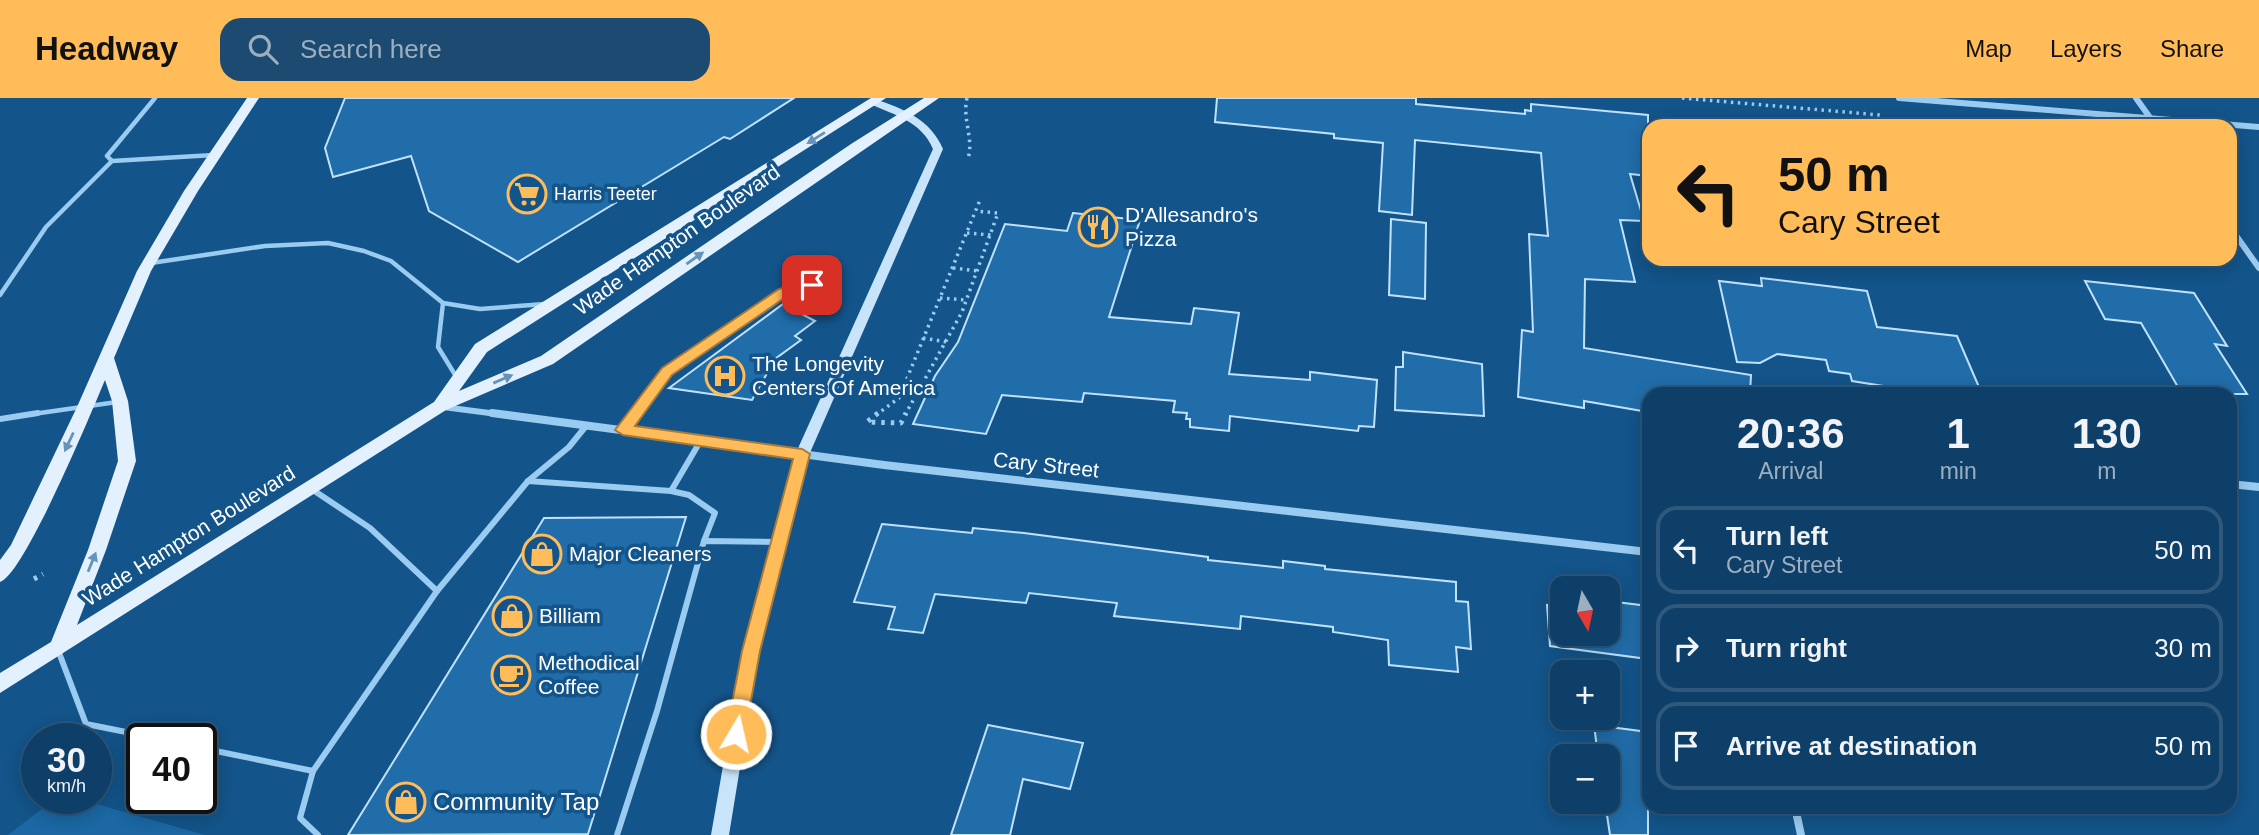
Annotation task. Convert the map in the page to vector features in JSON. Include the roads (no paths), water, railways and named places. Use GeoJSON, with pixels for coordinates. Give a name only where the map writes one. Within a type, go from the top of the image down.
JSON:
{"type":"FeatureCollection","features":[{"type":"Feature","properties":{"kind":"main road"},"geometry":{"type":"LineString","coordinates":[[0,575],[18,549],[148,264],[214,155],[253,98]]}},
{"type":"Feature","properties":{"kind":"main road","name":"Wade Hampton Boulevard"},"geometry":{"type":"LineString","coordinates":[[0,684],[440,406],[547,360],[856,147],[933,98]]}},
{"type":"Feature","properties":{"kind":"main road","name":"Wade Hampton Boulevard"},"geometry":{"type":"LineString","coordinates":[[440,406],[481,348],[873,99]]}},
{"type":"Feature","properties":{"kind":"main road"},"geometry":{"type":"LineString","coordinates":[[58,648],[97,550],[127,461],[120,401],[106,357]]}},
{"type":"Feature","properties":{"kind":"street"},"geometry":{"type":"LineString","coordinates":[[1899,98],[2162,119]]}},
{"type":"Feature","properties":{"kind":"street"},"geometry":{"type":"LineString","coordinates":[[2136,98],[2150,118]]}},
{"type":"Feature","properties":{"kind":"street"},"geometry":{"type":"LineString","coordinates":[[720,835],[751,651],[802,454],[938,149],[934,136],[926,126],[873,99]]}},
{"type":"Feature","properties":{"kind":"street"},"geometry":{"type":"LineString","coordinates":[[2237,125],[2259,127]]}},
{"type":"Feature","properties":{"kind":"street"},"geometry":{"type":"LineString","coordinates":[[2237,237],[2259,268]]}},
{"type":"Feature","properties":{"kind":"street","name":"Cary Street"},"geometry":{"type":"LineString","coordinates":[[440,406],[802,454],[1642,551]]}},
{"type":"Feature","properties":{"kind":"street"},"geometry":{"type":"LineString","coordinates":[[2237,485],[2259,487]]}},
{"type":"Feature","properties":{"kind":"street"},"geometry":{"type":"LineString","coordinates":[[1796,814],[1801,835]]}},
{"type":"Feature","properties":{"kind":"lane"},"geometry":{"type":"LineString","coordinates":[[112,161],[107,156],[114,145],[155,98]]}},
{"type":"Feature","properties":{"kind":"lane"},"geometry":{"type":"LineString","coordinates":[[0,295],[46,227],[112,161],[214,155]]}},
{"type":"Feature","properties":{"kind":"lane"},"geometry":{"type":"LineString","coordinates":[[148,264],[265,246],[328,243],[364,251],[391,261],[443,303],[480,309],[551,304]]}},
{"type":"Feature","properties":{"kind":"lane"},"geometry":{"type":"LineString","coordinates":[[623,430],[667,372],[784,292],[812,285]]}},
{"type":"Feature","properties":{"kind":"lane"},"geometry":{"type":"LineString","coordinates":[[443,303],[438,347],[458,380]]}},
{"type":"Feature","properties":{"kind":"lane"},"geometry":{"type":"LineString","coordinates":[[0,419],[120,401]]}},
{"type":"Feature","properties":{"kind":"lane"},"geometry":{"type":"LineString","coordinates":[[318,835],[300,818],[313,771],[438,592],[528,481],[569,447],[586,426]]}},
{"type":"Feature","properties":{"kind":"lane"},"geometry":{"type":"LineString","coordinates":[[671,491],[701,440]]}},
{"type":"Feature","properties":{"kind":"lane"},"geometry":{"type":"LineString","coordinates":[[528,481],[671,491],[690,495],[715,513],[704,541],[657,711],[617,835]]}},
{"type":"Feature","properties":{"kind":"lane"},"geometry":{"type":"LineString","coordinates":[[310,488],[370,528],[438,592]]}},
{"type":"Feature","properties":{"kind":"lane"},"geometry":{"type":"LineString","coordinates":[[704,541],[778,542]]}},
{"type":"Feature","properties":{"kind":"lane"},"geometry":{"type":"LineString","coordinates":[[58,648],[86,724],[126,732]]}},
{"type":"Feature","properties":{"kind":"lane"},"geometry":{"type":"LineString","coordinates":[[217,751],[313,771]]}},
{"type":"Feature","properties":{"kind":"place","name":"Harris Teeter"},"geometry":{"type":"Point","coordinates":[527,194]}},
{"type":"Feature","properties":{"kind":"place","name":"D'Allesandro's Pizza"},"geometry":{"type":"Point","coordinates":[1098,227]}},
{"type":"Feature","properties":{"kind":"place","name":"The Longevity Centers Of America"},"geometry":{"type":"Point","coordinates":[725,376]}},
{"type":"Feature","properties":{"kind":"place","name":"Major Cleaners"},"geometry":{"type":"Point","coordinates":[542,554]}},
{"type":"Feature","properties":{"kind":"place","name":"Billiam"},"geometry":{"type":"Point","coordinates":[512,616]}},
{"type":"Feature","properties":{"kind":"place","name":"Methodical Coffee"},"geometry":{"type":"Point","coordinates":[511,675]}},
{"type":"Feature","properties":{"kind":"place","name":"Community Tap"},"geometry":{"type":"Point","coordinates":[406,802]}}]}
